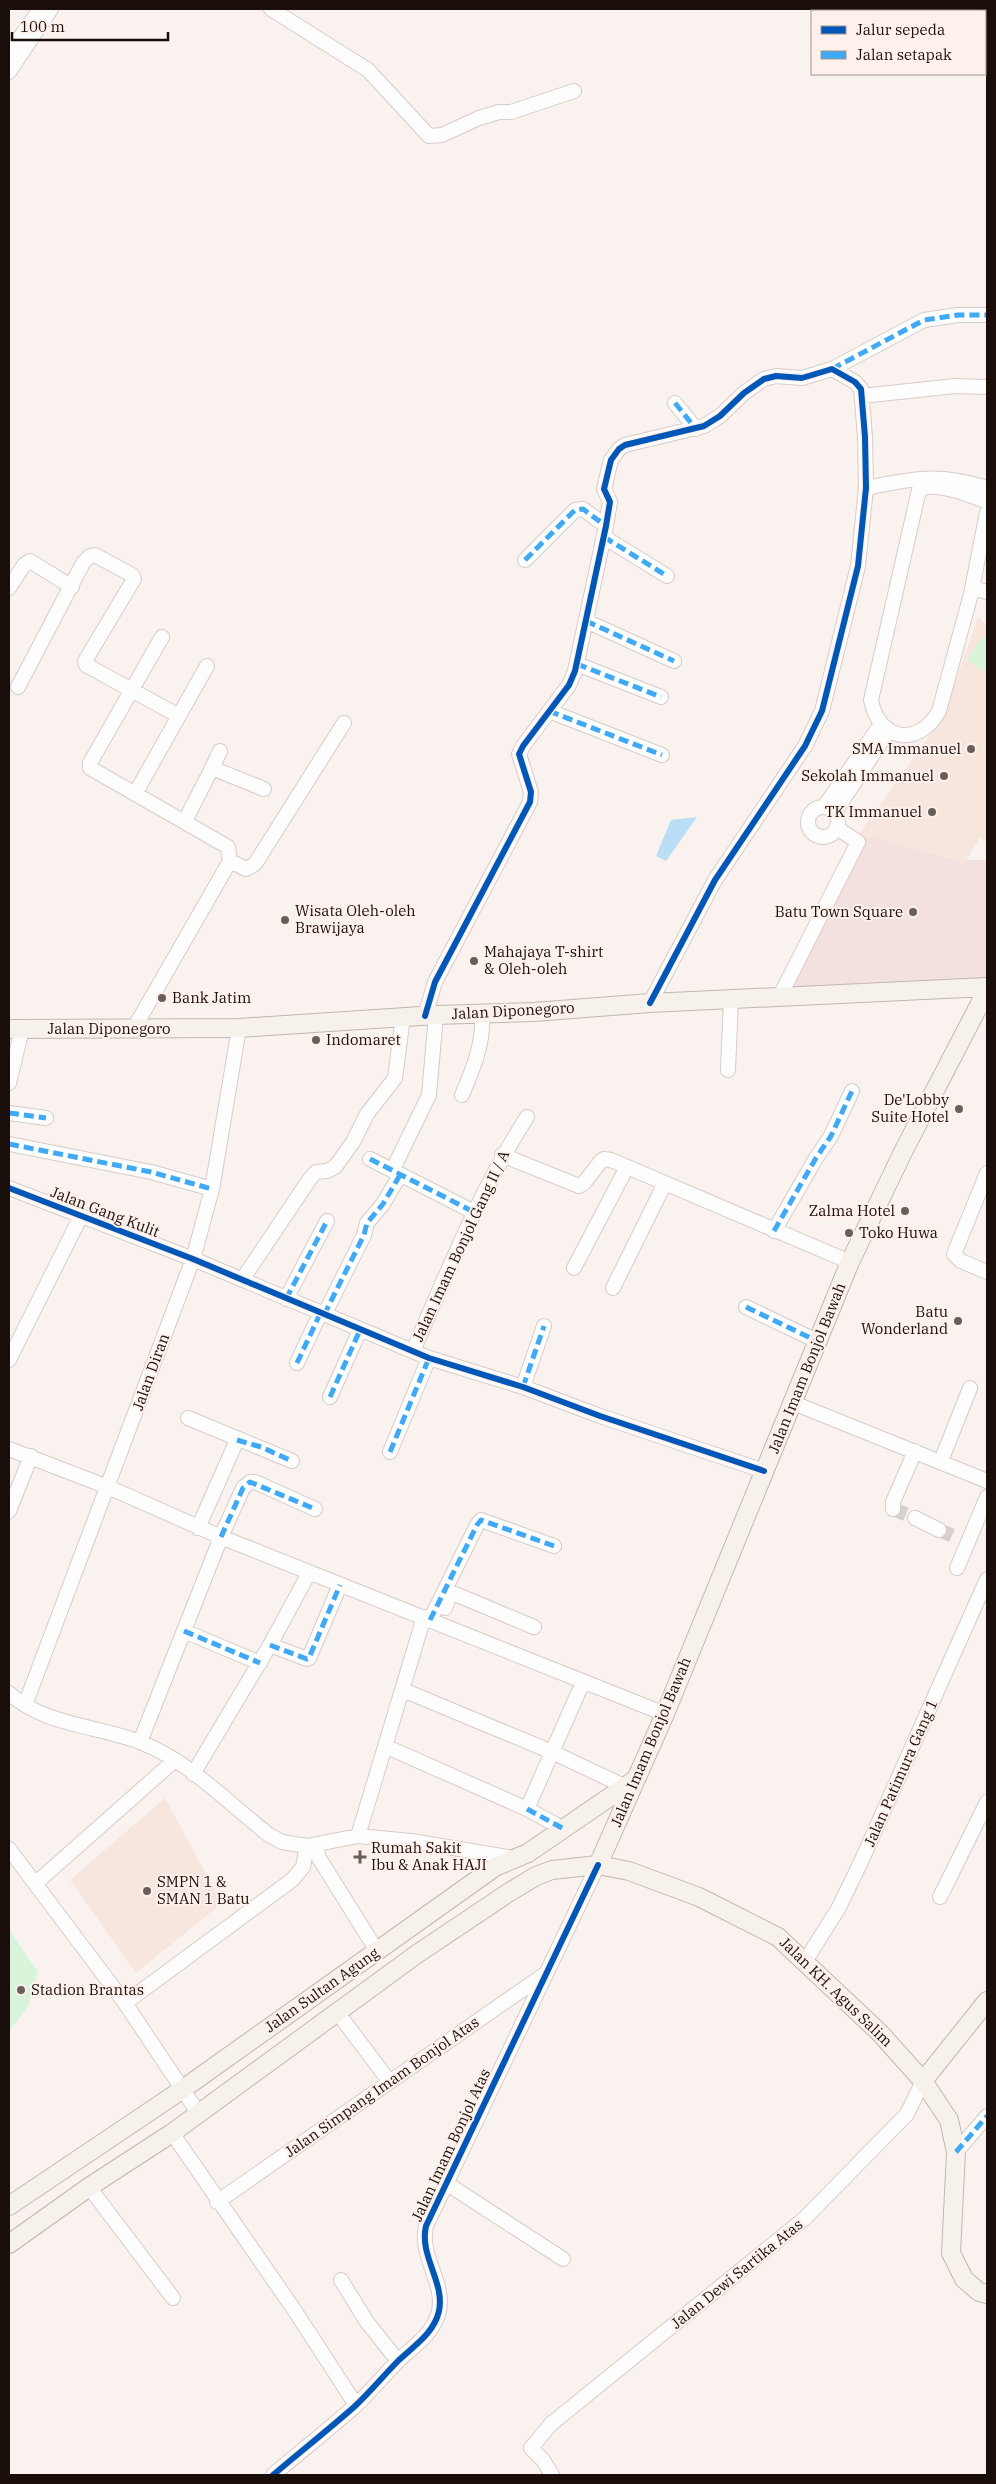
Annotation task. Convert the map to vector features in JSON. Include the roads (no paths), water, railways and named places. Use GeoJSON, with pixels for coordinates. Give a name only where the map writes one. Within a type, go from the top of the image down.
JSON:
{"type":"FeatureCollection","features":[{"type":"Feature","properties":{"kind":"main road","name":"Jalan Diponegoro"},"geometry":{"type":"LineString","coordinates":[[15,1029],[133,1030],[239,1028],[430,1015],[534,1012],[780,996],[987,988]]}},
{"type":"Feature","properties":{"kind":"main road","name":"Jalan Imam Bonjol Bawah"},"geometry":{"type":"LineString","coordinates":[[598,1865],[616,1825],[631,1783],[665,1714],[791,1402],[850,1262],[904,1150],[987,988]]}},
{"type":"Feature","properties":{"kind":"main road","name":"Jalan Sultan Agung"},"geometry":{"type":"LineString","coordinates":[[9,2206],[183,2089],[495,1867],[528,1853],[631,1783]]}},
{"type":"Feature","properties":{"kind":"main road"},"geometry":{"type":"LineString","coordinates":[[598,1806],[612,1808],[616,1825]]}},
{"type":"Feature","properties":{"kind":"main road","name":"Jalan KH. Agus Salim"},"geometry":{"type":"LineString","coordinates":[[598,1865],[629,1871],[699,1897],[757,1924],[778,1937],[880,2033],[923,2081],[949,2120],[956,2152],[951,2253],[964,2279],[979,2292],[987,2294]]}},
{"type":"Feature","properties":{"kind":"main road","name":"Jalan Sultan Agung"},"geometry":{"type":"LineString","coordinates":[[9,2244],[89,2187],[199,2114],[418,1954],[536,1876],[567,1866],[598,1865]]}},
{"type":"Feature","properties":{"kind":"main road"},"geometry":{"type":"LineString","coordinates":[[403,1933],[402,1944],[404,1948],[407,1952],[418,1954]]}},
{"type":"Feature","properties":{"kind":"main road"},"geometry":{"type":"LineString","coordinates":[[923,2081],[987,2001]]}},
{"type":"Feature","properties":{"kind":"street"},"geometry":{"type":"LineString","coordinates":[[9,53],[40,9]]}},
{"type":"Feature","properties":{"kind":"street"},"geometry":{"type":"LineString","coordinates":[[9,72],[51,9]]}},
{"type":"Feature","properties":{"kind":"street"},"geometry":{"type":"LineString","coordinates":[[271,9],[368,70],[429,136],[442,135],[479,118],[511,112],[574,91]]}},
{"type":"Feature","properties":{"kind":"street"},"geometry":{"type":"LineString","coordinates":[[297,1363],[364,1235],[365,1226],[383,1204],[429,1095],[430,1015],[435,982],[530,802],[531,792],[519,754],[569,685],[577,664],[605,532],[610,502],[604,489],[614,454],[625,445],[696,429],[720,416],[744,393],[764,379],[776,376],[802,378],[832,369],[924,320],[958,315],[987,315]]}},
{"type":"Feature","properties":{"kind":"street"},"geometry":{"type":"LineString","coordinates":[[650,1003],[715,880],[805,746],[822,710],[858,566],[866,488],[862,396],[855,382],[832,369]]}},
{"type":"Feature","properties":{"kind":"street"},"geometry":{"type":"LineString","coordinates":[[862,396],[956,386],[987,387]]}},
{"type":"Feature","properties":{"kind":"street"},"geometry":{"type":"LineString","coordinates":[[676,403],[696,429]]}},
{"type":"Feature","properties":{"kind":"street"},"geometry":{"type":"LineString","coordinates":[[866,488],[921,478],[957,479],[987,488]]}},
{"type":"Feature","properties":{"kind":"street"},"geometry":{"type":"LineString","coordinates":[[987,502],[972,496],[929,486],[919,490],[871,700],[874,713],[885,727],[897,733],[916,734],[929,726],[936,716],[972,588],[987,512]]}},
{"type":"Feature","properties":{"kind":"street"},"geometry":{"type":"LineString","coordinates":[[525,560],[575,510],[583,509],[605,532],[668,576]]}},
{"type":"Feature","properties":{"kind":"street"},"geometry":{"type":"LineString","coordinates":[[18,687],[83,563],[92,555],[132,575],[134,579],[85,661],[88,667],[179,716]]}},
{"type":"Feature","properties":{"kind":"street"},"geometry":{"type":"LineString","coordinates":[[9,588],[24,565],[30,561],[72,587]]}},
{"type":"Feature","properties":{"kind":"street"},"geometry":{"type":"LineString","coordinates":[[972,588],[987,592]]}},
{"type":"Feature","properties":{"kind":"street"},"geometry":{"type":"LineString","coordinates":[[586,621],[674,661]]}},
{"type":"Feature","properties":{"kind":"street"},"geometry":{"type":"LineString","coordinates":[[133,1030],[230,861],[228,847],[90,768],[90,763],[162,637]]}},
{"type":"Feature","properties":{"kind":"street"},"geometry":{"type":"LineString","coordinates":[[577,664],[661,697]]}},
{"type":"Feature","properties":{"kind":"street"},"geometry":{"type":"LineString","coordinates":[[135,794],[207,666]]}},
{"type":"Feature","properties":{"kind":"street"},"geometry":{"type":"LineString","coordinates":[[550,711],[662,755]]}},
{"type":"Feature","properties":{"kind":"street"},"geometry":{"type":"LineString","coordinates":[[230,861],[246,869],[255,864],[344,723]]}},
{"type":"Feature","properties":{"kind":"street"},"geometry":{"type":"LineString","coordinates":[[830,809],[885,727]]}},
{"type":"Feature","properties":{"kind":"street"},"geometry":{"type":"LineString","coordinates":[[185,821],[220,751]]}},
{"type":"Feature","properties":{"kind":"street"},"geometry":{"type":"LineString","coordinates":[[212,768],[264,789]]}},
{"type":"Feature","properties":{"kind":"street"},"geometry":{"type":"LineString","coordinates":[[819,808],[830,809],[839,823],[835,831],[823,837],[812,832],[809,827],[810,815],[819,808]]}},
{"type":"Feature","properties":{"kind":"street"},"geometry":{"type":"LineString","coordinates":[[780,996],[858,841],[835,831]]}},
{"type":"Feature","properties":{"kind":"street"},"geometry":{"type":"LineString","coordinates":[[728,1070],[731,1000]]}},
{"type":"Feature","properties":{"kind":"street"},"geometry":{"type":"LineString","coordinates":[[462,1095],[474,1065],[483,1031],[482,1014]]}},
{"type":"Feature","properties":{"kind":"street"},"geometry":{"type":"LineString","coordinates":[[242,1280],[308,1180],[316,1172],[327,1171],[335,1167],[353,1142],[367,1114],[395,1078],[403,1017]]}},
{"type":"Feature","properties":{"kind":"street","name":"Jalan Diran"},"geometry":{"type":"LineString","coordinates":[[25,1705],[193,1259],[212,1189],[239,1028]]}},
{"type":"Feature","properties":{"kind":"street"},"geometry":{"type":"LineString","coordinates":[[9,1083],[15,1029]]}},
{"type":"Feature","properties":{"kind":"street"},"geometry":{"type":"LineString","coordinates":[[774,1230],[842,1116],[852,1091]]}},
{"type":"Feature","properties":{"kind":"street"},"geometry":{"type":"LineString","coordinates":[[9,1113],[46,1118]]}},
{"type":"Feature","properties":{"kind":"street","name":"Jalan Imam Bonjol Gang II / A"},"geometry":{"type":"LineString","coordinates":[[413,1351],[474,1212],[502,1155],[527,1117]]}},
{"type":"Feature","properties":{"kind":"street"},"geometry":{"type":"LineString","coordinates":[[9,1144],[151,1172],[212,1189]]}},
{"type":"Feature","properties":{"kind":"street"},"geometry":{"type":"LineString","coordinates":[[502,1155],[574,1186],[584,1183],[604,1159],[627,1167],[850,1262]]}},
{"type":"Feature","properties":{"kind":"street"},"geometry":{"type":"LineString","coordinates":[[370,1160],[398,1170],[474,1212]]}},
{"type":"Feature","properties":{"kind":"street"},"geometry":{"type":"LineString","coordinates":[[574,1268],[627,1167]]}},
{"type":"Feature","properties":{"kind":"street"},"geometry":{"type":"LineString","coordinates":[[987,1173],[954,1254],[960,1261],[987,1272]]}},
{"type":"Feature","properties":{"kind":"street"},"geometry":{"type":"LineString","coordinates":[[613,1288],[665,1183]]}},
{"type":"Feature","properties":{"kind":"street","name":"Jalan Gang Kulit"},"geometry":{"type":"LineString","coordinates":[[9,1188],[193,1259],[429,1358],[524,1387],[600,1416],[764,1471]]}},
{"type":"Feature","properties":{"kind":"street"},"geometry":{"type":"LineString","coordinates":[[9,1360],[80,1216]]}},
{"type":"Feature","properties":{"kind":"street"},"geometry":{"type":"LineString","coordinates":[[286,1299],[327,1221]]}},
{"type":"Feature","properties":{"kind":"street"},"geometry":{"type":"LineString","coordinates":[[746,1307],[817,1342]]}},
{"type":"Feature","properties":{"kind":"street"},"geometry":{"type":"LineString","coordinates":[[524,1387],[544,1326]]}},
{"type":"Feature","properties":{"kind":"street"},"geometry":{"type":"LineString","coordinates":[[330,1396],[360,1330]]}},
{"type":"Feature","properties":{"kind":"street"},"geometry":{"type":"LineString","coordinates":[[390,1452],[429,1358]]}},
{"type":"Feature","properties":{"kind":"street"},"geometry":{"type":"LineString","coordinates":[[941,1461],[970,1388]]}},
{"type":"Feature","properties":{"kind":"street"},"geometry":{"type":"LineString","coordinates":[[791,1402],[987,1481]]}},
{"type":"Feature","properties":{"kind":"street"},"geometry":{"type":"LineString","coordinates":[[188,1418],[237,1440],[261,1447],[292,1461]]}},
{"type":"Feature","properties":{"kind":"street"},"geometry":{"type":"LineString","coordinates":[[198,1528],[237,1440]]}},
{"type":"Feature","properties":{"kind":"street"},"geometry":{"type":"LineString","coordinates":[[9,1449],[108,1487],[198,1528],[309,1573],[665,1714]]}},
{"type":"Feature","properties":{"kind":"street"},"geometry":{"type":"LineString","coordinates":[[893,1509],[893,1502],[915,1451]]}},
{"type":"Feature","properties":{"kind":"street"},"geometry":{"type":"LineString","coordinates":[[9,1511],[31,1456]]}},
{"type":"Feature","properties":{"kind":"street"},"geometry":{"type":"LineString","coordinates":[[140,1742],[220,1537],[243,1488],[250,1482],[315,1509]]}},
{"type":"Feature","properties":{"kind":"street"},"geometry":{"type":"LineString","coordinates":[[957,1568],[963,1540],[987,1497]]}},
{"type":"Feature","properties":{"kind":"street"},"geometry":{"type":"LineString","coordinates":[[915,1518],[939,1530]]}},
{"type":"Feature","properties":{"kind":"street"},"geometry":{"type":"LineString","coordinates":[[358,1836],[403,1690],[431,1620],[477,1525],[481,1520],[554,1546]]}},
{"type":"Feature","properties":{"kind":"street"},"geometry":{"type":"LineString","coordinates":[[193,1774],[260,1663],[309,1573]]}},
{"type":"Feature","properties":{"kind":"street","name":"Jalan Patimura Gang 1"},"geometry":{"type":"LineString","coordinates":[[804,1963],[833,1918],[860,1864],[987,1579]]}},
{"type":"Feature","properties":{"kind":"street"},"geometry":{"type":"LineString","coordinates":[[270,1645],[307,1660],[340,1585]]}},
{"type":"Feature","properties":{"kind":"street"},"geometry":{"type":"LineString","coordinates":[[431,1620],[452,1594],[534,1627]]}},
{"type":"Feature","properties":{"kind":"street"},"geometry":{"type":"LineString","coordinates":[[184,1632],[260,1663]]}},
{"type":"Feature","properties":{"kind":"street"},"geometry":{"type":"LineString","coordinates":[[527,1809],[584,1682]]}},
{"type":"Feature","properties":{"kind":"street"},"geometry":{"type":"LineString","coordinates":[[403,1690],[631,1783]]}},
{"type":"Feature","properties":{"kind":"street"},"geometry":{"type":"LineString","coordinates":[[9,1693],[25,1705],[58,1718],[140,1742],[175,1760],[269,1835],[282,1842],[311,1846],[358,1836],[411,1841],[514,1858]]}},
{"type":"Feature","properties":{"kind":"street"},"geometry":{"type":"LineString","coordinates":[[385,1746],[527,1809],[564,1829]]}},
{"type":"Feature","properties":{"kind":"street"},"geometry":{"type":"LineString","coordinates":[[36,1882],[175,1760]]}},
{"type":"Feature","properties":{"kind":"street"},"geometry":{"type":"LineString","coordinates":[[940,1897],[987,1805]]}},
{"type":"Feature","properties":{"kind":"street"},"geometry":{"type":"LineString","coordinates":[[311,1846],[377,1951]]}},
{"type":"Feature","properties":{"kind":"street"},"geometry":{"type":"LineString","coordinates":[[125,2003],[292,1880],[303,1867],[311,1846]]}},
{"type":"Feature","properties":{"kind":"street"},"geometry":{"type":"LineString","coordinates":[[9,1849],[36,1882],[125,2003],[199,2114]]}},
{"type":"Feature","properties":{"kind":"street","name":"Jalan Imam Bonjol Atas"},"geometry":{"type":"LineString","coordinates":[[273,2475],[356,2406],[398,2361],[426,2335],[435,2323],[439,2308],[438,2289],[425,2253],[424,2234],[446,2182],[598,1865]]}},
{"type":"Feature","properties":{"kind":"street","name":"Jalan Simpang Imam Bonjol Atas"},"geometry":{"type":"LineString","coordinates":[[217,2202],[548,1972]]}},
{"type":"Feature","properties":{"kind":"street"},"geometry":{"type":"LineString","coordinates":[[337,2012],[389,2081]]}},
{"type":"Feature","properties":{"kind":"street","name":"Jalan Dewi Sartika Atas"},"geometry":{"type":"LineString","coordinates":[[552,2475],[543,2460],[531,2448],[552,2424],[804,2219],[907,2114],[923,2081]]}},
{"type":"Feature","properties":{"kind":"street"},"geometry":{"type":"LineString","coordinates":[[956,2152],[987,2116]]}},
{"type":"Feature","properties":{"kind":"street"},"geometry":{"type":"LineString","coordinates":[[172,2133],[217,2202],[295,2311],[356,2406]]}},
{"type":"Feature","properties":{"kind":"street"},"geometry":{"type":"LineString","coordinates":[[446,2182],[563,2259]]}},
{"type":"Feature","properties":{"kind":"street"},"geometry":{"type":"LineString","coordinates":[[89,2187],[173,2298]]}},
{"type":"Feature","properties":{"kind":"street"},"geometry":{"type":"LineString","coordinates":[[341,2280],[367,2322],[398,2361]]}},
{"type":"Feature","properties":{"kind":"water"},"geometry":{"type":"Polygon","coordinates":[[[697,817],[666,861],[656,856],[671,820],[697,817]]]}},
{"type":"Feature","properties":{"kind":"tunnel"},"geometry":{"type":"LineString","coordinates":[[893,1509],[915,1518]]}},
{"type":"Feature","properties":{"kind":"tunnel"},"geometry":{"type":"LineString","coordinates":[[939,1530],[958,1538]]}},
{"type":"Feature","properties":{"kind":"place","name":"SMA Immanuel"},"geometry":{"type":"Point","coordinates":[971,749]}},
{"type":"Feature","properties":{"kind":"place","name":"Sekolah Immanuel"},"geometry":{"type":"Point","coordinates":[944,776]}},
{"type":"Feature","properties":{"kind":"place","name":"TK Immanuel"},"geometry":{"type":"Point","coordinates":[932,812]}},
{"type":"Feature","properties":{"kind":"place","name":"Batu Town Square"},"geometry":{"type":"Point","coordinates":[913,912]}},
{"type":"Feature","properties":{"kind":"place","name":"Wisata Oleh-oleh Brawijaya"},"geometry":{"type":"Point","coordinates":[285,920]}},
{"type":"Feature","properties":{"kind":"place","name":"Mahajaya T-shirt & Oleh-oleh"},"geometry":{"type":"Point","coordinates":[474,961]}},
{"type":"Feature","properties":{"kind":"place","name":"Bank Jatim"},"geometry":{"type":"Point","coordinates":[162,998]}},
{"type":"Feature","properties":{"kind":"place","name":"Indomaret"},"geometry":{"type":"Point","coordinates":[316,1040]}},
{"type":"Feature","properties":{"kind":"place","name":"De'Lobby Suite Hotel"},"geometry":{"type":"Point","coordinates":[959,1109]}},
{"type":"Feature","properties":{"kind":"place","name":"Zalma Hotel"},"geometry":{"type":"Point","coordinates":[905,1211]}},
{"type":"Feature","properties":{"kind":"place","name":"Toko Huwa"},"geometry":{"type":"Point","coordinates":[849,1233]}},
{"type":"Feature","properties":{"kind":"place","name":"Batu Wonderland"},"geometry":{"type":"Point","coordinates":[958,1321]}},
{"type":"Feature","properties":{"kind":"place","name":"Rumah Sakit Ibu & Anak HAJI"},"geometry":{"type":"Point","coordinates":[360,1857]}},
{"type":"Feature","properties":{"kind":"place","name":"SMPN 1 & SMAN 1 Batu"},"geometry":{"type":"Point","coordinates":[147,1891]}},
{"type":"Feature","properties":{"kind":"place","name":"Stadion Brantas"},"geometry":{"type":"Point","coordinates":[21,1990]}}]}
